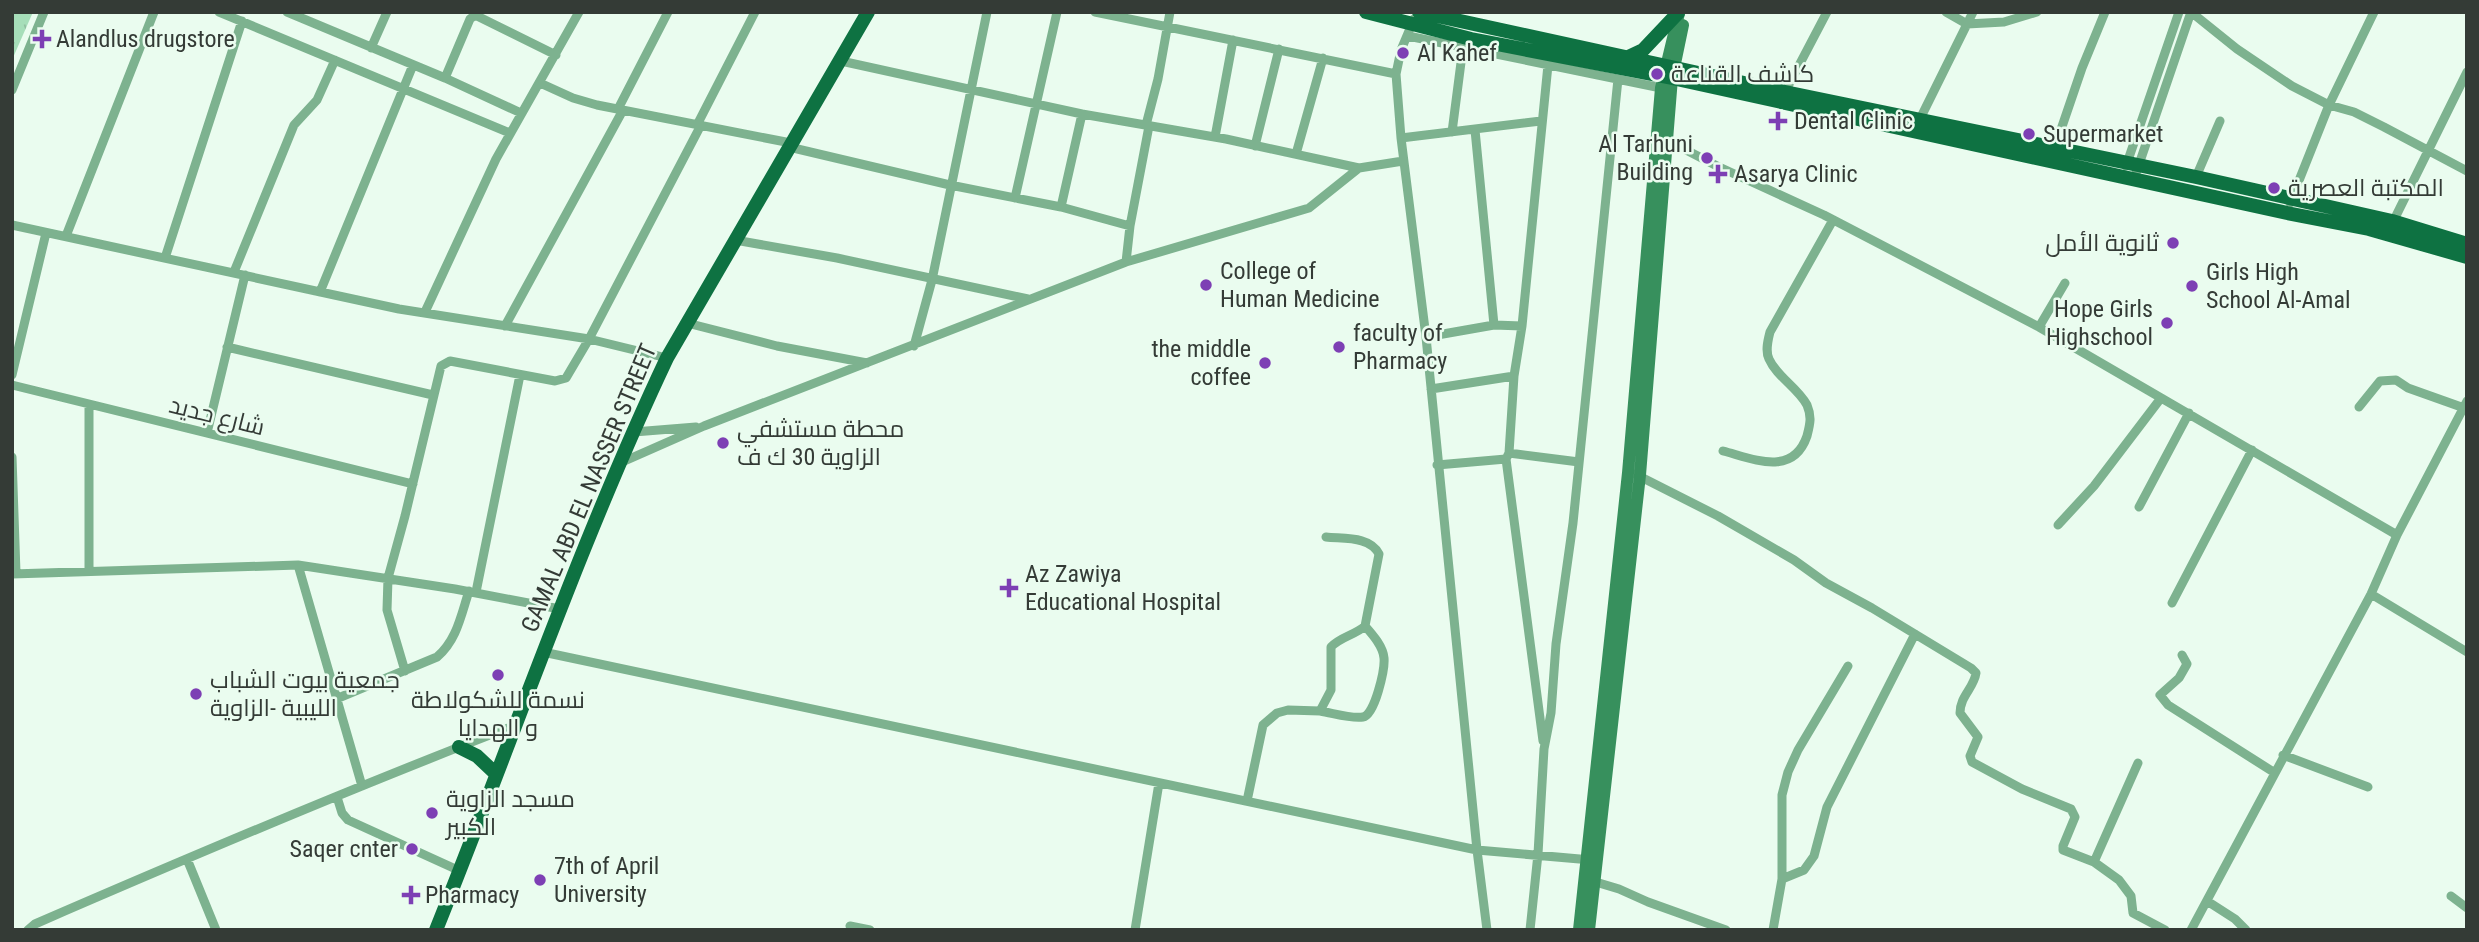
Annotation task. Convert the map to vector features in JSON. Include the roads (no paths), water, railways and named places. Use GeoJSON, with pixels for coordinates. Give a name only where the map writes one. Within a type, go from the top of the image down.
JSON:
{"type":"FeatureCollection","features":[{"type":"Feature","properties":{"kind":"main road","name":"GAMAL ABD EL NASSER STREET"},"geometry":{"type":"LineString","coordinates":[[436,930],[560,609],[667,358],[868,12]]}},
{"type":"Feature","properties":{"kind":"main road"},"geometry":{"type":"LineString","coordinates":[[1366,12],[1626,58],[1666,75],[1785,92],[2055,147],[2131,171],[2196,177],[2289,207]]}},
{"type":"Feature","properties":{"kind":"main road"},"geometry":{"type":"LineString","coordinates":[[1626,58],[1643,51],[1681,13]]}},
{"type":"Feature","properties":{"kind":"main road"},"geometry":{"type":"LineString","coordinates":[[1579,930],[1589,880],[1634,474],[1666,75],[1681,13]]}},
{"type":"Feature","properties":{"kind":"main road"},"geometry":{"type":"LineString","coordinates":[[1414,21],[1520,49],[1666,75],[2467,244]]}},
{"type":"Feature","properties":{"kind":"main road"},"geometry":{"type":"LineString","coordinates":[[2390,228],[2467,257]]}},
{"type":"Feature","properties":{"kind":"main road"},"geometry":{"type":"LineString","coordinates":[[459,747],[477,757],[496,774]]}},
{"type":"Feature","properties":{"kind":"main road"},"geometry":{"type":"LineString","coordinates":[[1589,880],[1590,930]]}},
{"type":"Feature","properties":{"kind":"street"},"geometry":{"type":"LineString","coordinates":[[12,90],[44,12]]}},
{"type":"Feature","properties":{"kind":"street"},"geometry":{"type":"LineString","coordinates":[[66,236],[154,12]]}},
{"type":"Feature","properties":{"kind":"street"},"geometry":{"type":"LineString","coordinates":[[219,12],[510,133]]}},
{"type":"Feature","properties":{"kind":"street"},"geometry":{"type":"LineString","coordinates":[[371,48],[387,12]]}},
{"type":"Feature","properties":{"kind":"street"},"geometry":{"type":"LineString","coordinates":[[425,312],[510,133],[579,12]]}},
{"type":"Feature","properties":{"kind":"street"},"geometry":{"type":"LineString","coordinates":[[505,326],[668,12]]}},
{"type":"Feature","properties":{"kind":"street"},"geometry":{"type":"LineString","coordinates":[[405,671],[387,610],[388,578],[440,366],[446,361],[555,381],[563,380],[589,339],[755,12]]}},
{"type":"Feature","properties":{"kind":"street"},"geometry":{"type":"LineString","coordinates":[[914,346],[932,279],[987,12]]}},
{"type":"Feature","properties":{"kind":"street"},"geometry":{"type":"LineString","coordinates":[[1014,198],[1057,12]]}},
{"type":"Feature","properties":{"kind":"street"},"geometry":{"type":"LineString","coordinates":[[1095,12],[1396,75]]}},
{"type":"Feature","properties":{"kind":"street"},"geometry":{"type":"LineString","coordinates":[[1126,262],[1147,126],[1170,12]]}},
{"type":"Feature","properties":{"kind":"street"},"geometry":{"type":"LineString","coordinates":[[1785,92],[1827,12]]}},
{"type":"Feature","properties":{"kind":"street"},"geometry":{"type":"LineString","coordinates":[[1946,12],[1967,24],[2004,22],[2037,12]]}},
{"type":"Feature","properties":{"kind":"street"},"geometry":{"type":"LineString","coordinates":[[1920,119],[1973,12]]}},
{"type":"Feature","properties":{"kind":"street"},"geometry":{"type":"LineString","coordinates":[[2055,147],[2082,68],[2105,12]]}},
{"type":"Feature","properties":{"kind":"street"},"geometry":{"type":"LineString","coordinates":[[2131,171],[2179,12]]}},
{"type":"Feature","properties":{"kind":"street"},"geometry":{"type":"LineString","coordinates":[[2131,171],[2191,12],[2271,73],[2329,105],[2354,112],[2467,171]]}},
{"type":"Feature","properties":{"kind":"street"},"geometry":{"type":"LineString","coordinates":[[2289,207],[2329,105],[2374,12]]}},
{"type":"Feature","properties":{"kind":"street"},"geometry":{"type":"LineString","coordinates":[[293,13],[522,113]]}},
{"type":"Feature","properties":{"kind":"street"},"geometry":{"type":"LineString","coordinates":[[445,78],[470,19],[475,15],[556,55]]}},
{"type":"Feature","properties":{"kind":"street"},"geometry":{"type":"LineString","coordinates":[[165,258],[242,21]]}},
{"type":"Feature","properties":{"kind":"street"},"geometry":{"type":"LineString","coordinates":[[1487,930],[1437,465],[1426,337],[1403,161],[1396,75],[1401,50],[1414,21],[1463,47],[1618,79],[1666,75]]}},
{"type":"Feature","properties":{"kind":"street"},"geometry":{"type":"LineString","coordinates":[[1214,137],[1233,40]]}},
{"type":"Feature","properties":{"kind":"street"},"geometry":{"type":"LineString","coordinates":[[1452,132],[1463,47]]}},
{"type":"Feature","properties":{"kind":"street"},"geometry":{"type":"LineString","coordinates":[[1255,146],[1279,49]]}},
{"type":"Feature","properties":{"kind":"street"},"geometry":{"type":"LineString","coordinates":[[1296,154],[1323,58]]}},
{"type":"Feature","properties":{"kind":"street"},"geometry":{"type":"LineString","coordinates":[[234,272],[294,125],[317,100],[335,60]]}},
{"type":"Feature","properties":{"kind":"street"},"geometry":{"type":"LineString","coordinates":[[841,61],[1082,114],[1214,137],[1359,168],[1403,161]]}},
{"type":"Feature","properties":{"kind":"street"},"geometry":{"type":"LineString","coordinates":[[320,292],[413,65]]}},
{"type":"Feature","properties":{"kind":"street"},"geometry":{"type":"LineString","coordinates":[[1544,749],[1508,456],[1514,376],[1522,326],[1548,65]]}},
{"type":"Feature","properties":{"kind":"street"},"geometry":{"type":"LineString","coordinates":[[2390,228],[2467,72]]}},
{"type":"Feature","properties":{"kind":"street"},"geometry":{"type":"LineString","coordinates":[[1530,930],[1538,854],[1544,749],[1551,713],[1556,644],[1579,462],[1618,79]]}},
{"type":"Feature","properties":{"kind":"street"},"geometry":{"type":"LineString","coordinates":[[540,83],[581,100],[790,145],[950,185],[1060,207],[1130,226]]}},
{"type":"Feature","properties":{"kind":"street"},"geometry":{"type":"LineString","coordinates":[[1060,207],[1082,114]]}},
{"type":"Feature","properties":{"kind":"street"},"geometry":{"type":"LineString","coordinates":[[1401,138],[1541,121]]}},
{"type":"Feature","properties":{"kind":"street"},"geometry":{"type":"LineString","coordinates":[[2196,177],[2220,121]]}},
{"type":"Feature","properties":{"kind":"street"},"geometry":{"type":"LineString","coordinates":[[1475,130],[1494,325]]}},
{"type":"Feature","properties":{"kind":"street"},"geometry":{"type":"LineString","coordinates":[[1662,137],[1833,220],[2039,327],[2397,535]]}},
{"type":"Feature","properties":{"kind":"street"},"geometry":{"type":"LineString","coordinates":[[620,463],[704,426],[1126,262],[1309,208],[1359,168]]}},
{"type":"Feature","properties":{"kind":"street"},"geometry":{"type":"LineString","coordinates":[[1723,451],[1768,463],[1789,460],[1804,445],[1812,421],[1807,407],[1797,391],[1768,358],[1767,345],[1770,332],[1833,220]]}},
{"type":"Feature","properties":{"kind":"street"},"geometry":{"type":"LineString","coordinates":[[12,225],[320,292],[589,339],[667,358]]}},
{"type":"Feature","properties":{"kind":"street"},"geometry":{"type":"LineString","coordinates":[[12,375],[46,233]]}},
{"type":"Feature","properties":{"kind":"street"},"geometry":{"type":"LineString","coordinates":[[735,240],[837,258],[1029,299]]}},
{"type":"Feature","properties":{"kind":"street"},"geometry":{"type":"LineString","coordinates":[[207,433],[245,275]]}},
{"type":"Feature","properties":{"kind":"street"},"geometry":{"type":"LineString","coordinates":[[2039,327],[2065,283]]}},
{"type":"Feature","properties":{"kind":"street"},"geometry":{"type":"LineString","coordinates":[[687,323],[777,346],[867,363]]}},
{"type":"Feature","properties":{"kind":"street"},"geometry":{"type":"LineString","coordinates":[[1426,337],[1494,325],[1522,326]]}},
{"type":"Feature","properties":{"kind":"street"},"geometry":{"type":"LineString","coordinates":[[227,347],[433,395]]}},
{"type":"Feature","properties":{"kind":"street"},"geometry":{"type":"LineString","coordinates":[[336,699],[437,657],[450,644],[472,592],[520,375]]}},
{"type":"Feature","properties":{"kind":"street"},"geometry":{"type":"LineString","coordinates":[[1431,389],[1514,376]]}},
{"type":"Feature","properties":{"kind":"street"},"geometry":{"type":"LineString","coordinates":[[2191,930],[2371,594],[2397,535],[2466,406],[2408,388],[2396,380],[2386,380],[2380,381],[2359,407]]}},
{"type":"Feature","properties":{"kind":"street","name":"شارع جديد"},"geometry":{"type":"LineString","coordinates":[[12,385],[413,484]]}},
{"type":"Feature","properties":{"kind":"street"},"geometry":{"type":"LineString","coordinates":[[2058,525],[2094,486],[2161,397]]}},
{"type":"Feature","properties":{"kind":"street"},"geometry":{"type":"LineString","coordinates":[[89,405],[89,570]]}},
{"type":"Feature","properties":{"kind":"street"},"geometry":{"type":"LineString","coordinates":[[2139,507],[2189,413]]}},
{"type":"Feature","properties":{"kind":"street"},"geometry":{"type":"LineString","coordinates":[[634,432],[704,426]]}},
{"type":"Feature","properties":{"kind":"street"},"geometry":{"type":"LineString","coordinates":[[2172,603],[2252,450]]}},
{"type":"Feature","properties":{"kind":"street"},"geometry":{"type":"LineString","coordinates":[[1437,465],[1508,456],[1579,462]]}},
{"type":"Feature","properties":{"kind":"street"},"geometry":{"type":"LineString","coordinates":[[12,457],[14,573],[298,565],[472,592],[560,609]]}},
{"type":"Feature","properties":{"kind":"street"},"geometry":{"type":"LineString","coordinates":[[1634,474],[1794,560],[1826,583],[1965,663],[1976,673],[1960,705],[1960,713],[1978,737],[1970,756],[1972,762],[2022,789],[2071,809],[2075,817],[2063,850],[2094,862],[2119,880],[2128,890],[2133,913],[2165,930]]}},
{"type":"Feature","properties":{"kind":"street"},"geometry":{"type":"LineString","coordinates":[[1320,711],[1331,690],[1331,647],[1343,638],[1359,632],[1365,625],[1379,554],[1374,545],[1366,541],[1326,537]]}},
{"type":"Feature","properties":{"kind":"street"},"geometry":{"type":"LineString","coordinates":[[298,565],[362,786]]}},
{"type":"Feature","properties":{"kind":"street"},"geometry":{"type":"LineString","coordinates":[[2371,594],[2467,652]]}},
{"type":"Feature","properties":{"kind":"street"},"geometry":{"type":"LineString","coordinates":[[1247,801],[1263,724],[1277,713],[1288,710],[1320,711],[1363,717],[1370,714],[1375,707],[1384,657],[1375,636],[1365,625]]}},
{"type":"Feature","properties":{"kind":"street"},"geometry":{"type":"LineString","coordinates":[[1782,879],[1804,870],[1814,856],[1827,807],[1915,634]]}},
{"type":"Feature","properties":{"kind":"street"},"geometry":{"type":"LineString","coordinates":[[543,652],[1477,850],[1591,860]]}},
{"type":"Feature","properties":{"kind":"street"},"geometry":{"type":"LineString","coordinates":[[2182,655],[2186,664],[2179,678],[2160,695],[2168,705],[2275,773]]}},
{"type":"Feature","properties":{"kind":"street"},"geometry":{"type":"LineString","coordinates":[[1773,930],[1782,879],[1783,795],[1788,772],[1798,750],[1848,666]]}},
{"type":"Feature","properties":{"kind":"street"},"geometry":{"type":"LineString","coordinates":[[28,930],[35,923],[187,859],[516,725]]}},
{"type":"Feature","properties":{"kind":"street"},"geometry":{"type":"LineString","coordinates":[[2284,755],[2368,787]]}},
{"type":"Feature","properties":{"kind":"street"},"geometry":{"type":"LineString","coordinates":[[2094,862],[2138,763]]}},
{"type":"Feature","properties":{"kind":"street"},"geometry":{"type":"LineString","coordinates":[[1135,930],[1159,783]]}},
{"type":"Feature","properties":{"kind":"street"},"geometry":{"type":"LineString","coordinates":[[337,797],[342,813],[348,820],[460,871]]}},
{"type":"Feature","properties":{"kind":"street"},"geometry":{"type":"LineString","coordinates":[[187,859],[216,930]]}},
{"type":"Feature","properties":{"kind":"street"},"geometry":{"type":"LineString","coordinates":[[1589,880],[1619,888],[1648,902],[1726,930]]}},
{"type":"Feature","properties":{"kind":"street"},"geometry":{"type":"LineString","coordinates":[[2451,896],[2467,908]]}},
{"type":"Feature","properties":{"kind":"street"},"geometry":{"type":"LineString","coordinates":[[2207,901],[2235,919],[2246,930]]}},
{"type":"Feature","properties":{"kind":"street"},"geometry":{"type":"LineString","coordinates":[[850,926],[870,930]]}},
{"type":"Feature","properties":{"kind":"place","name":"Alandlus drugstore"},"geometry":{"type":"Point","coordinates":[42,39]}},
{"type":"Feature","properties":{"kind":"place","name":"Al Kahef"},"geometry":{"type":"Point","coordinates":[1403,53]}},
{"type":"Feature","properties":{"kind":"place","name":"كاشف القناعة"},"geometry":{"type":"Point","coordinates":[1657,74]}},
{"type":"Feature","properties":{"kind":"place","name":"Dental Clinic"},"geometry":{"type":"Point","coordinates":[1778,121]}},
{"type":"Feature","properties":{"kind":"place","name":"Supermarket"},"geometry":{"type":"Point","coordinates":[2029,134]}},
{"type":"Feature","properties":{"kind":"place","name":"Al Tarhuni Building"},"geometry":{"type":"Point","coordinates":[1707,158]}},
{"type":"Feature","properties":{"kind":"place","name":"Asarya Clinic"},"geometry":{"type":"Point","coordinates":[1718,174]}},
{"type":"Feature","properties":{"kind":"place","name":"المكتبة العصرية"},"geometry":{"type":"Point","coordinates":[2274,188]}},
{"type":"Feature","properties":{"kind":"place","name":"ثانوية الأمل"},"geometry":{"type":"Point","coordinates":[2173,243]}},
{"type":"Feature","properties":{"kind":"place","name":"College of Human Medicine"},"geometry":{"type":"Point","coordinates":[1206,285]}},
{"type":"Feature","properties":{"kind":"place","name":"Girls High School Al-Amal"},"geometry":{"type":"Point","coordinates":[2192,286]}},
{"type":"Feature","properties":{"kind":"place","name":"Hope Girls Highschool"},"geometry":{"type":"Point","coordinates":[2167,323]}},
{"type":"Feature","properties":{"kind":"place","name":"faculty of Pharmacy"},"geometry":{"type":"Point","coordinates":[1339,347]}},
{"type":"Feature","properties":{"kind":"place","name":"the middle coffee"},"geometry":{"type":"Point","coordinates":[1265,363]}},
{"type":"Feature","properties":{"kind":"place","name":"محطة مستشفي الزاوية 30 ك ف"},"geometry":{"type":"Point","coordinates":[723,443]}},
{"type":"Feature","properties":{"kind":"place","name":"Az Zawiya Educational Hospital"},"geometry":{"type":"Point","coordinates":[1009,588]}},
{"type":"Feature","properties":{"kind":"place","name":"نسمة للشكولاطة و الهدايا"},"geometry":{"type":"Point","coordinates":[498,675]}},
{"type":"Feature","properties":{"kind":"place","name":"جمعية بيوت الشباب الليبية -الزاوية"},"geometry":{"type":"Point","coordinates":[196,694]}},
{"type":"Feature","properties":{"kind":"place","name":"مسجد الزاوية الكبير"},"geometry":{"type":"Point","coordinates":[432,813]}},
{"type":"Feature","properties":{"kind":"place","name":"Saqer cnter"},"geometry":{"type":"Point","coordinates":[412,849]}},
{"type":"Feature","properties":{"kind":"place","name":"7th of April University"},"geometry":{"type":"Point","coordinates":[540,880]}},
{"type":"Feature","properties":{"kind":"place","name":"Pharmacy"},"geometry":{"type":"Point","coordinates":[411,895]}}]}
